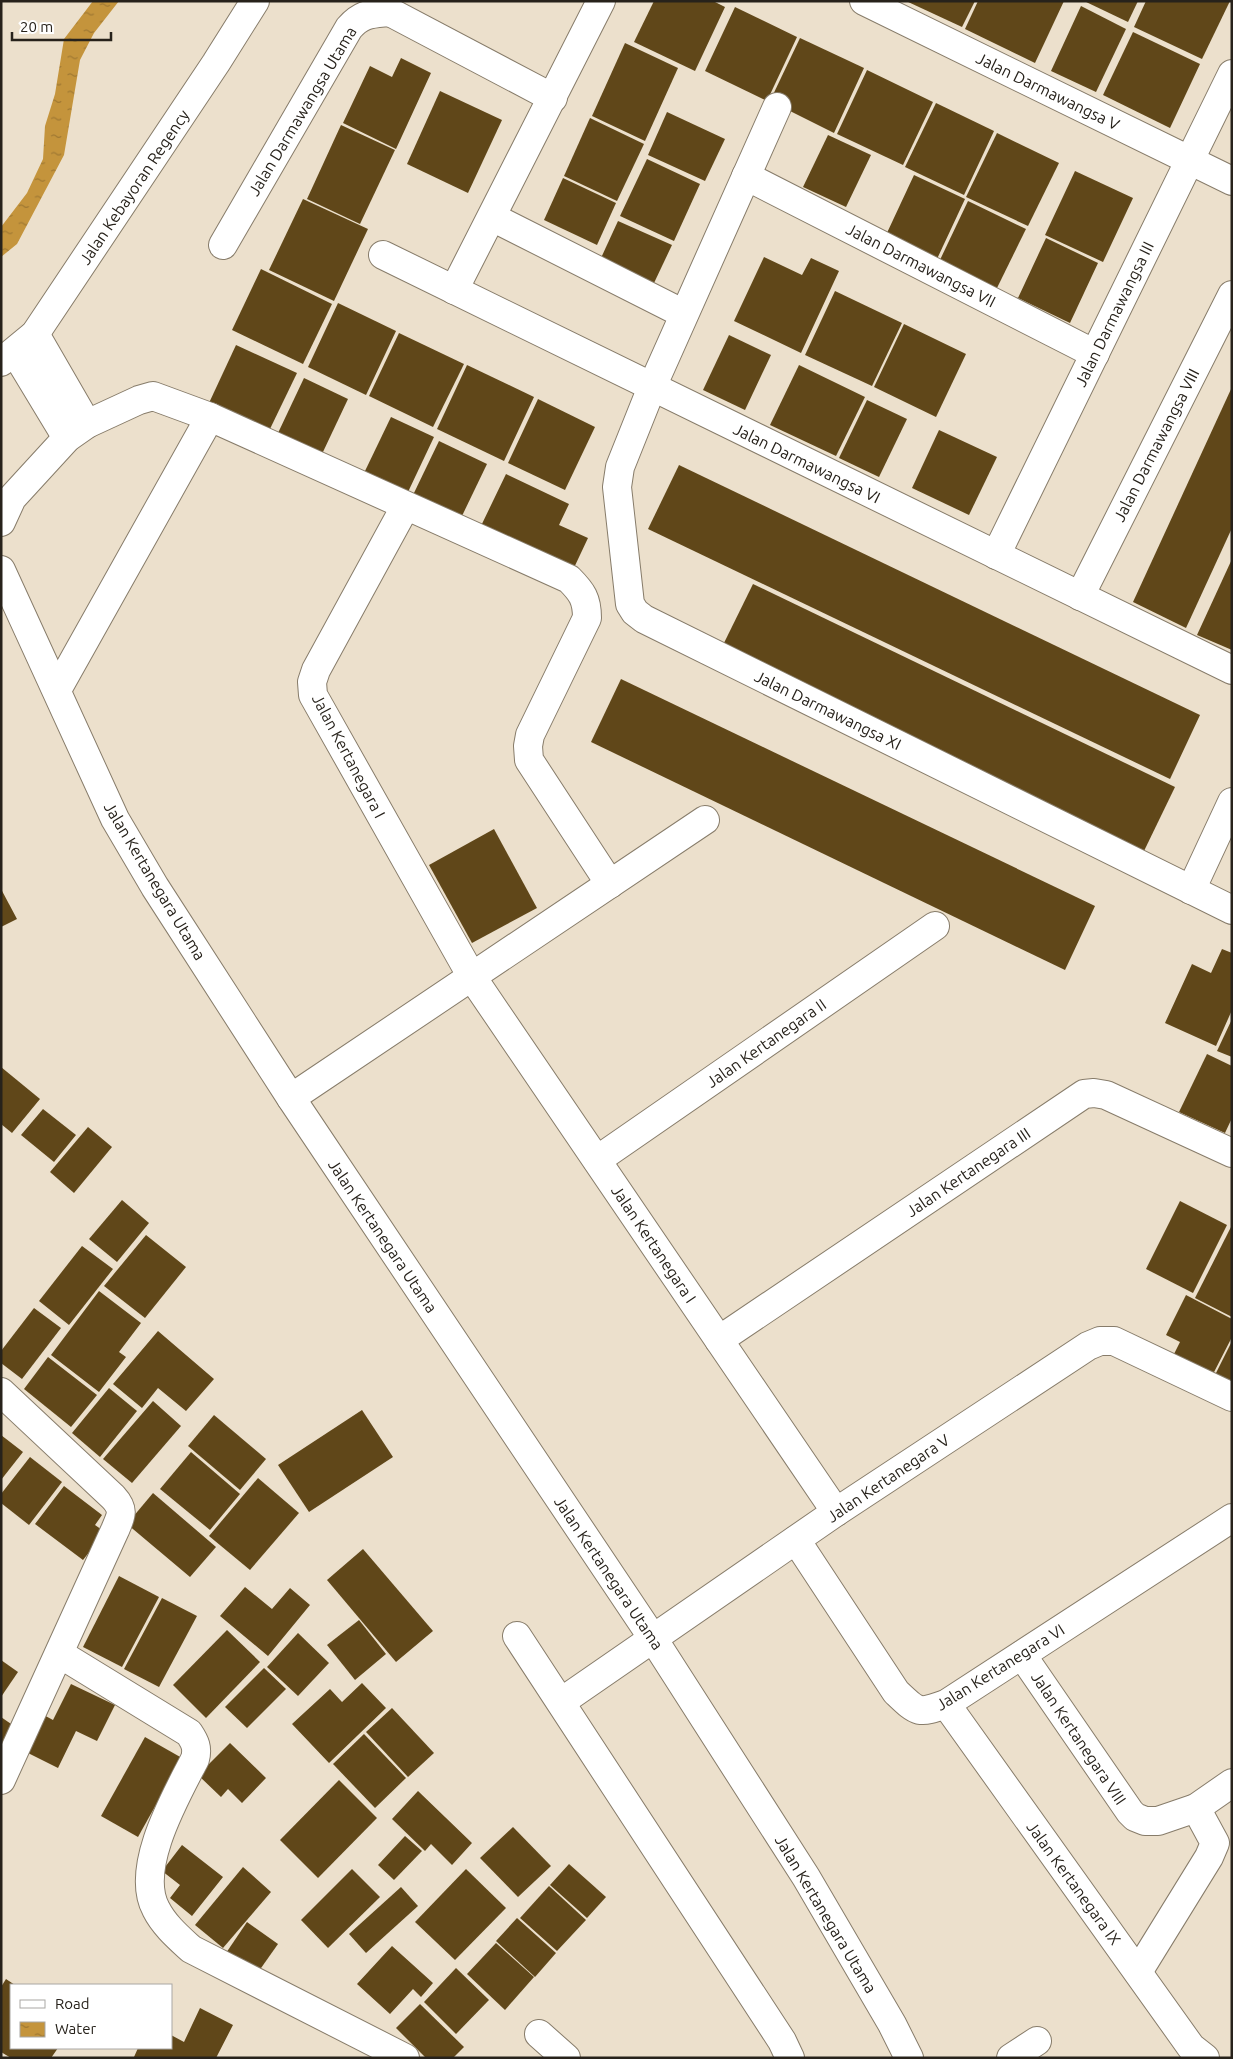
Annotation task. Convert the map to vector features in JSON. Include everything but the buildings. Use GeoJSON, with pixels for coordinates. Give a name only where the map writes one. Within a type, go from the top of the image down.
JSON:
{"type":"FeatureCollection","features":[{"type":"Feature","properties":{"kind":"street","name":"Jalan Kebayoran Regency"},"geometry":{"type":"LineString","coordinates":[[17,349],[216,63],[254,1]]}},
{"type":"Feature","properties":{"kind":"street","name":"Jalan Darmawangsa V"},"geometry":{"type":"LineString","coordinates":[[864,1],[1232,181]]}},
{"type":"Feature","properties":{"kind":"street"},"geometry":{"type":"LineString","coordinates":[[454,290],[553,98],[594,4]]}},
{"type":"Feature","properties":{"kind":"street"},"geometry":{"type":"LineString","coordinates":[[393,7],[553,98]]}},
{"type":"Feature","properties":{"kind":"street","name":"Jalan Darmawangsa Utama"},"geometry":{"type":"LineString","coordinates":[[223,245],[349,28],[357,19],[393,7]]}},
{"type":"Feature","properties":{"kind":"street","name":"Jalan Darmawangsa III"},"geometry":{"type":"LineString","coordinates":[[996,555],[1232,74]]}},
{"type":"Feature","properties":{"kind":"street"},"geometry":{"type":"LineString","coordinates":[[652,386],[777,107]]}},
{"type":"Feature","properties":{"kind":"street","name":"Jalan Darmawangsa VII"},"geometry":{"type":"LineString","coordinates":[[746,176],[1095,354]]}},
{"type":"Feature","properties":{"kind":"street"},"geometry":{"type":"LineString","coordinates":[[492,217],[684,314]]}},
{"type":"Feature","properties":{"kind":"street","name":"Jalan Darmawangsa VI"},"geometry":{"type":"LineString","coordinates":[[383,256],[1232,670]]}},
{"type":"Feature","properties":{"kind":"street","name":"Jalan Darmawangsa VIII"},"geometry":{"type":"LineString","coordinates":[[1080,596],[1232,295]]}},
{"type":"Feature","properties":{"kind":"street"},"geometry":{"type":"LineString","coordinates":[[17,349],[77,431]]}},
{"type":"Feature","properties":{"kind":"street","name":"Jalan Darmawangsa XI"},"geometry":{"type":"LineString","coordinates":[[652,386],[620,467],[617,487],[630,604],[635,612],[644,619],[1232,910]]}},
{"type":"Feature","properties":{"kind":"street"},"geometry":{"type":"LineString","coordinates":[[1,522],[12,498],[77,431],[139,400],[153,396],[210,417],[405,507],[569,579],[580,589],[587,604],[587,618],[530,735],[528,746],[529,760],[610,884]]}},
{"type":"Feature","properties":{"kind":"street"},"geometry":{"type":"LineString","coordinates":[[57,690],[210,417]]}},
{"type":"Feature","properties":{"kind":"street","name":"Jalan Kertanegara I"},"geometry":{"type":"LineString","coordinates":[[405,507],[316,670],[312,682],[313,695],[472,977],[836,1512]]}},
{"type":"Feature","properties":{"kind":"street","name":"Jalan Kertanegara Utama"},"geometry":{"type":"LineString","coordinates":[[1,570],[120,827],[155,887],[291,1098],[654,1640],[806,1877],[892,2024],[909,2058]]}},
{"type":"Feature","properties":{"kind":"street"},"geometry":{"type":"LineString","coordinates":[[1190,890],[1232,802]]}},
{"type":"Feature","properties":{"kind":"street"},"geometry":{"type":"LineString","coordinates":[[291,1098],[705,820]]}},
{"type":"Feature","properties":{"kind":"street","name":"Jalan Kertanegara II"},"geometry":{"type":"LineString","coordinates":[[597,1160],[934,926]]}},
{"type":"Feature","properties":{"kind":"street","name":"Jalan Kertanegara III"},"geometry":{"type":"LineString","coordinates":[[719,1340],[1084,1094],[1106,1095],[1232,1153]]}},
{"type":"Feature","properties":{"kind":"street","name":"Jalan Kertanegara V"},"geometry":{"type":"LineString","coordinates":[[561,1702],[654,1640],[836,1512],[1088,1346],[1100,1341],[1114,1341],[1232,1397]]}},
{"type":"Feature","properties":{"kind":"street"},"geometry":{"type":"LineString","coordinates":[[1,1392],[113,1497],[120,1504],[121,1510],[118,1524],[1,1780]]}},
{"type":"Feature","properties":{"kind":"street","name":"Jalan Kertanegara VI"},"geometry":{"type":"LineString","coordinates":[[796,1540],[896,1692],[917,1710],[925,1712],[946,1704],[1232,1518]]}},
{"type":"Feature","properties":{"kind":"street"},"geometry":{"type":"LineString","coordinates":[[517,1636],[777,2033],[790,2058]]}},
{"type":"Feature","properties":{"kind":"street"},"geometry":{"type":"LineString","coordinates":[[60,1654],[189,1732],[195,1741],[198,1751],[162,1824],[153,1860],[151,1894],[156,1909],[167,1926],[191,1949],[405,2058]]}},
{"type":"Feature","properties":{"kind":"street","name":"Jalan Kertanegara VIII"},"geometry":{"type":"LineString","coordinates":[[1022,1655],[1135,1817],[1145,1821],[1158,1820],[1196,1808],[1232,1783]]}},
{"type":"Feature","properties":{"kind":"street","name":"Jalan Kertanegara IX"},"geometry":{"type":"LineString","coordinates":[[946,1704],[1191,2047],[1205,2058]]}},
{"type":"Feature","properties":{"kind":"street"},"geometry":{"type":"LineString","coordinates":[[1138,1972],[1209,1857],[1224,1847],[1196,1808]]}},
{"type":"Feature","properties":{"kind":"street"},"geometry":{"type":"LineString","coordinates":[[539,2034],[566,2058]]}},
{"type":"Feature","properties":{"kind":"street"},"geometry":{"type":"LineString","coordinates":[[1011,2058],[1037,2041]]}},
{"type":"Feature","properties":{"kind":"water"},"geometry":{"type":"Polygon","coordinates":[[[93,1],[119,1],[94,33],[80,60],[64,155],[17,244],[1,257],[1,227],[27,193],[43,159],[45,126],[55,94],[64,39],[93,1]]]}}]}
